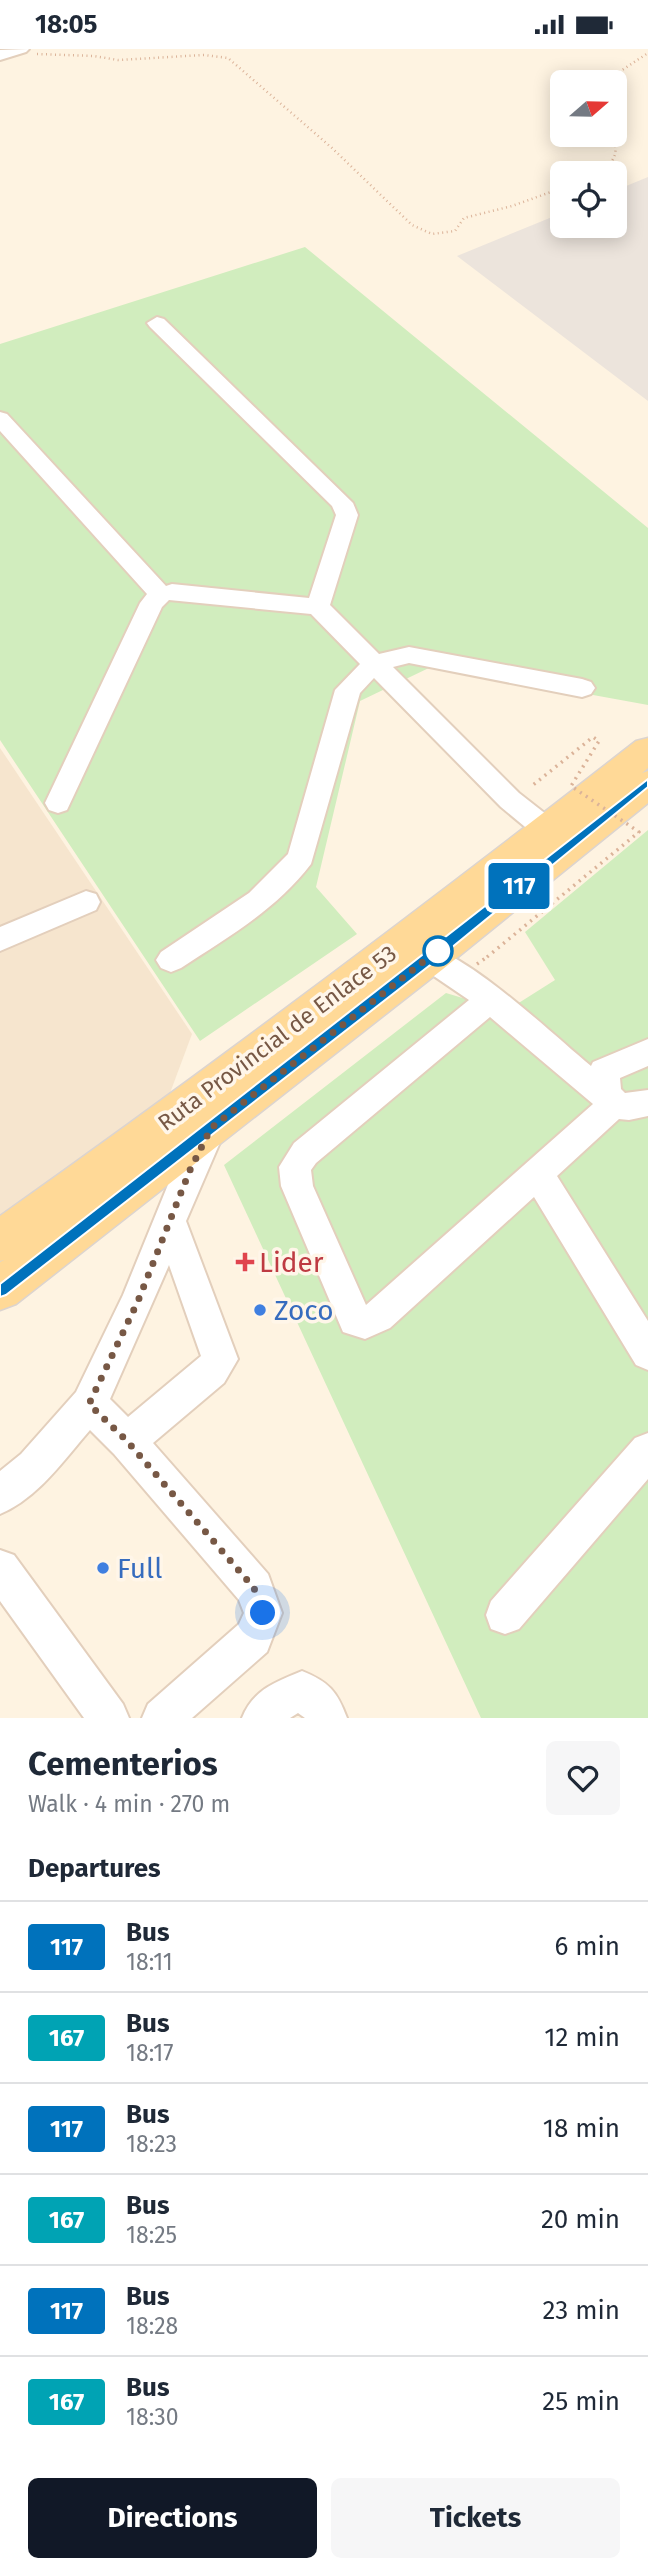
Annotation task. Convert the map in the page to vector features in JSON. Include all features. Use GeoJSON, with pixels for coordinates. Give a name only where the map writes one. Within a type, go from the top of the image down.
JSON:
{"type":"FeatureCollection","features":[{"type":"Feature","properties":{"kind":"main road","name":"Ruta Provincial de Enlace 53"},"geometry":{"type":"LineString","coordinates":[[0,1241],[170,1119],[421,929],[648,750]]}},
{"type":"Feature","properties":{"kind":"main road","name":"Ruta Provincial de Enlace 53"},"geometry":{"type":"LineString","coordinates":[[0,1289],[211,1128],[648,784]]}},
{"type":"Feature","properties":{"kind":"street"},"geometry":{"type":"LineString","coordinates":[[157,323],[342,503],[347,515],[318,607]]}},
{"type":"Feature","properties":{"kind":"street"},"geometry":{"type":"LineString","coordinates":[[0,418],[161,595]]}},
{"type":"Feature","properties":{"kind":"street"},"geometry":{"type":"LineString","coordinates":[[58,803],[152,603],[161,595],[172,592],[318,607],[510,800],[546,829]]}},
{"type":"Feature","properties":{"kind":"street"},"geometry":{"type":"LineString","coordinates":[[171,960],[274,890],[296,866],[302,857],[348,690],[375,663],[408,655],[582,688]]}},
{"type":"Feature","properties":{"kind":"street"},"geometry":{"type":"LineString","coordinates":[[0,940],[86,902]]}},
{"type":"Feature","properties":{"kind":"street"},"geometry":{"type":"LineString","coordinates":[[438,951],[490,1000],[609,1090]]}},
{"type":"Feature","properties":{"kind":"street"},"geometry":{"type":"LineString","coordinates":[[438,951],[609,1090],[626,1108],[648,1103]]}},
{"type":"Feature","properties":{"kind":"street"},"geometry":{"type":"LineString","coordinates":[[490,1000],[305,1153],[295,1167],[297,1187],[355,1320],[365,1323],[379,1317],[537,1172],[609,1090],[648,1052]]}},
{"type":"Feature","properties":{"kind":"street"},"geometry":{"type":"LineString","coordinates":[[0,1495],[34,1467],[89,1404],[138,1301],[190,1170],[211,1128]]}},
{"type":"Feature","properties":{"kind":"street"},"geometry":{"type":"LineString","coordinates":[[537,1172],[648,1353]]}},
{"type":"Feature","properties":{"kind":"street"},"geometry":{"type":"LineString","coordinates":[[127,1441],[212,1371],[220,1359],[170,1222]]}},
{"type":"Feature","properties":{"kind":"street"},"geometry":{"type":"LineString","coordinates":[[89,1404],[127,1441],[254,1588],[263,1613],[253,1638],[162,1718]]}},
{"type":"Feature","properties":{"kind":"street"},"geometry":{"type":"LineString","coordinates":[[505,1615],[648,1451]]}},
{"type":"Feature","properties":{"kind":"street"},"geometry":{"type":"LineString","coordinates":[[0,1569],[109,1718]]}},
{"type":"Feature","properties":{"kind":"street"},"geometry":{"type":"LineString","coordinates":[[262,1718],[279,1701],[302,1691],[323,1707],[327,1718]]}},
{"type":"Feature","properties":{"kind":"path"},"geometry":{"type":"LineString","coordinates":[[12,52],[118,60],[204,55],[228,58],[332,148],[412,225],[432,234],[455,232],[464,218],[512,206],[550,192]]}},
{"type":"Feature","properties":{"kind":"path"},"geometry":{"type":"LineString","coordinates":[[622,70],[648,53]]}},
{"type":"Feature","properties":{"kind":"path"},"geometry":{"type":"LineString","coordinates":[[486,957],[639,832],[572,786],[599,741],[593,737],[533,785]]}},
{"type":"Feature","properties":{"kind":"shaded area"},"geometry":{"type":"Polygon","coordinates":[[[648,177],[648,401],[457,256],[550,218],[550,238],[627,238],[627,186],[648,177]]]}},
{"type":"Feature","properties":{"kind":"shaded area"},"geometry":{"type":"Polygon","coordinates":[[[0,748],[192,1034],[170,1093],[0,1218],[0,748]]]}},
{"type":"Feature","properties":{"kind":"green space"},"geometry":{"type":"Polygon","coordinates":[[[305,247],[648,528],[648,705],[433,666],[360,701],[316,887],[357,934],[200,1041],[0,740],[0,344],[305,247]]]}},
{"type":"Feature","properties":{"kind":"green space"},"geometry":{"type":"Polygon","coordinates":[[[648,830],[648,1718],[481,1718],[224,1165],[446,993],[506,1011],[555,980],[525,932],[648,830]]]}},
{"type":"Feature","properties":{"kind":"bus line","name":"117"},"geometry":{"type":"LineString","coordinates":[[0,1289],[211,1128],[648,784]]}},
{"type":"Feature","properties":{"kind":"place","name":"Lider"},"geometry":{"type":"Point","coordinates":[245,1262]}},
{"type":"Feature","properties":{"kind":"place","name":"Zoco"},"geometry":{"type":"Point","coordinates":[260,1310]}},
{"type":"Feature","properties":{"kind":"place","name":"Full"},"geometry":{"type":"Point","coordinates":[103,1568]}},
{"type":"Feature","properties":{"kind":"route"},"geometry":{"type":"LineString","coordinates":[[263,1613],[254,1588],[127,1441],[89,1404],[138,1301],[190,1170],[211,1128],[446,944],[438,951]]}}]}
